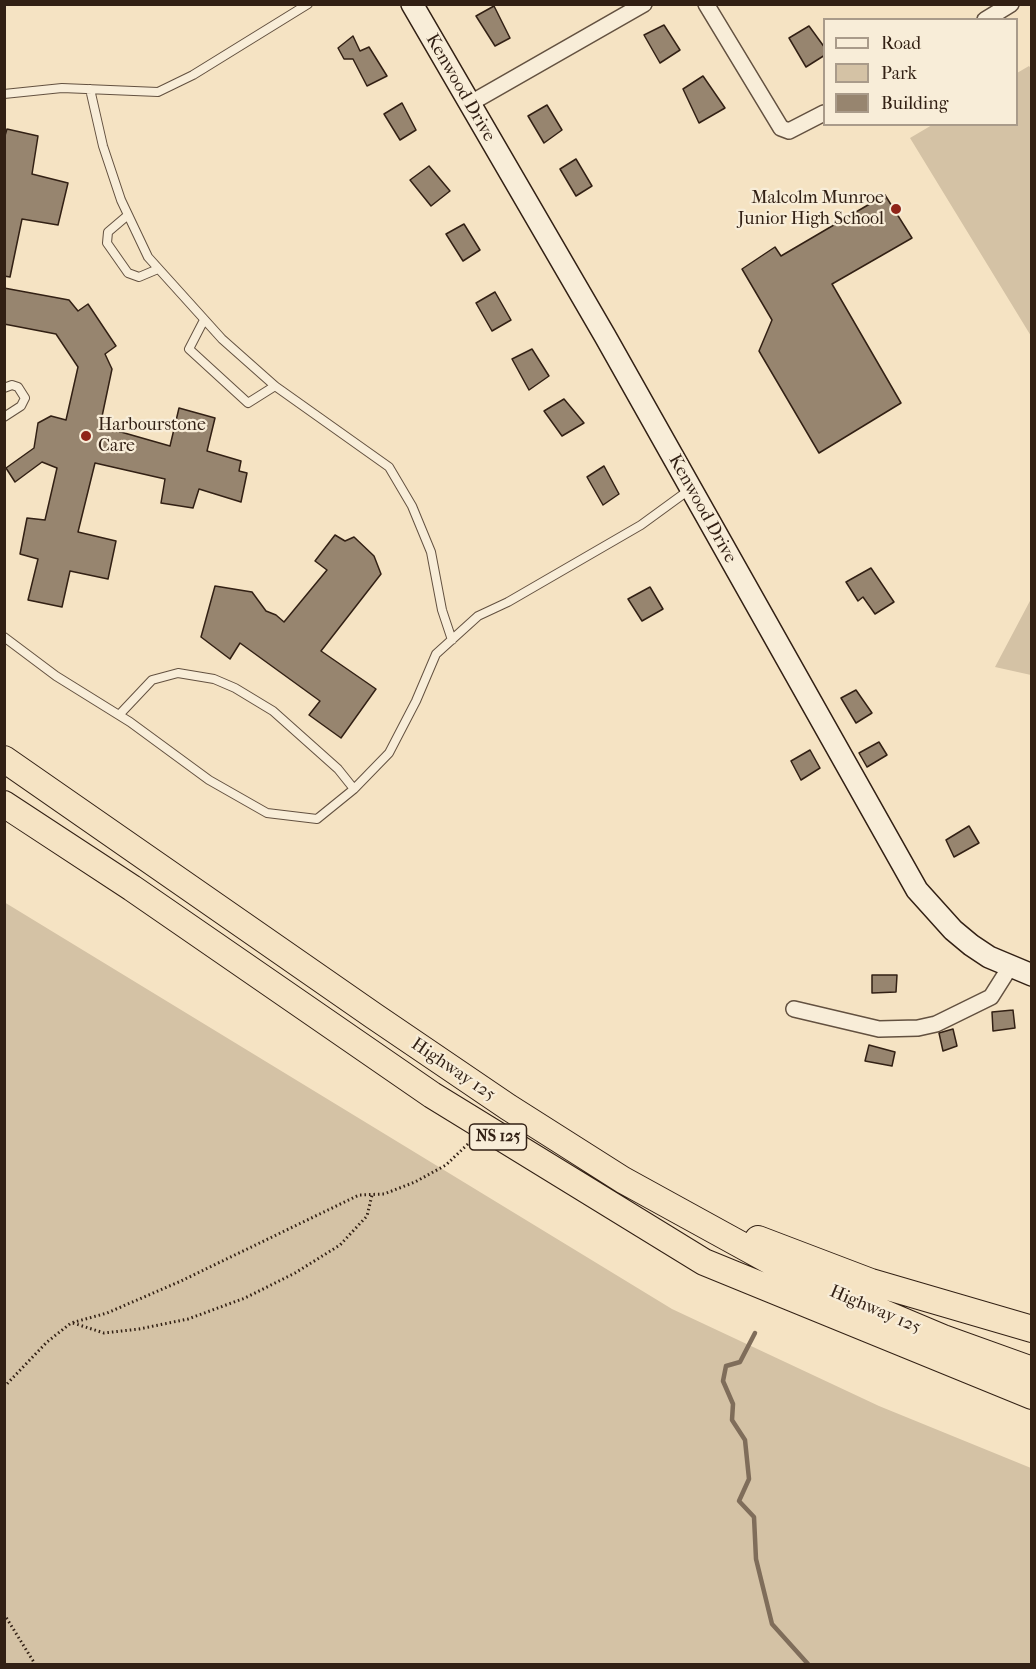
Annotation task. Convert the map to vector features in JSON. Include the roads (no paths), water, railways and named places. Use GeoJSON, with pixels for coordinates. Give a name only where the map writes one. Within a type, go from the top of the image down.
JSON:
{"type":"FeatureCollection","features":[{"type":"Feature","properties":{"kind":"highway","name":"Highway 125"},"geometry":{"type":"LineString","coordinates":[[4,759],[374,1016],[565,1144],[710,1231],[803,1279],[943,1338],[1032,1370]]}},
{"type":"Feature","properties":{"kind":"highway","name":"Highway 125"},"geometry":{"type":"LineString","coordinates":[[4,804],[484,1128],[704,1262],[1032,1396]]}},
{"type":"Feature","properties":{"kind":"highway"},"geometry":{"type":"LineString","coordinates":[[565,1144],[789,1252],[920,1298],[1032,1329]]}},
{"type":"Feature","properties":{"kind":"street","name":"Kenwood Drive"},"geometry":{"type":"LineString","coordinates":[[412,4],[691,488],[917,890],[953,930],[989,957],[1032,975]]}},
{"type":"Feature","properties":{"kind":"street"},"geometry":{"type":"LineString","coordinates":[[469,104],[644,4]]}},
{"type":"Feature","properties":{"kind":"street"},"geometry":{"type":"LineString","coordinates":[[706,4],[776,123],[789,131],[823,114]]}},
{"type":"Feature","properties":{"kind":"street"},"geometry":{"type":"LineString","coordinates":[[988,18],[1011,4]]}},
{"type":"Feature","properties":{"kind":"street"},"geometry":{"type":"LineString","coordinates":[[794,1009],[879,1029],[918,1028],[936,1024],[991,997],[1010,967]]}},
{"type":"Feature","properties":{"kind":"lane"},"geometry":{"type":"LineString","coordinates":[[4,94],[62,88],[158,92],[193,75],[308,4]]}},
{"type":"Feature","properties":{"kind":"lane"},"geometry":{"type":"LineString","coordinates":[[90,89],[103,146],[128,215],[148,257],[204,320],[275,386],[389,467],[412,506],[431,552],[442,610],[452,640]]}},
{"type":"Feature","properties":{"kind":"lane"},"geometry":{"type":"LineString","coordinates":[[128,215],[108,232],[107,243],[128,273],[139,277],[158,269]]}},
{"type":"Feature","properties":{"kind":"lane"},"geometry":{"type":"LineString","coordinates":[[204,320],[189,349],[248,403],[275,386]]}},
{"type":"Feature","properties":{"kind":"lane"},"geometry":{"type":"LineString","coordinates":[[4,388],[12,385],[18,387],[25,398],[21,406],[4,417]]}},
{"type":"Feature","properties":{"kind":"lane"},"geometry":{"type":"LineString","coordinates":[[4,637],[56,676],[119,716],[209,780],[267,813],[317,819],[354,789],[389,753],[416,701],[436,654],[478,615],[508,602],[641,525],[691,488]]}},
{"type":"Feature","properties":{"kind":"lane"},"geometry":{"type":"LineString","coordinates":[[119,716],[152,680],[178,673],[214,679],[235,688],[273,711],[338,769],[354,789]]}},
{"type":"Feature","properties":{"kind":"waterway"},"geometry":{"type":"LineString","coordinates":[[755,1333],[740,1362],[726,1366],[723,1381],[733,1404],[732,1420],[745,1440],[749,1479],[739,1501],[754,1517],[756,1559],[772,1624],[808,1664]]}},
{"type":"Feature","properties":{"kind":"place","name":"Malcolm Munroe Junior High School"},"geometry":{"type":"Point","coordinates":[896,209]}},
{"type":"Feature","properties":{"kind":"place","name":"Harbourstone Care"},"geometry":{"type":"Point","coordinates":[86,436]}}]}
